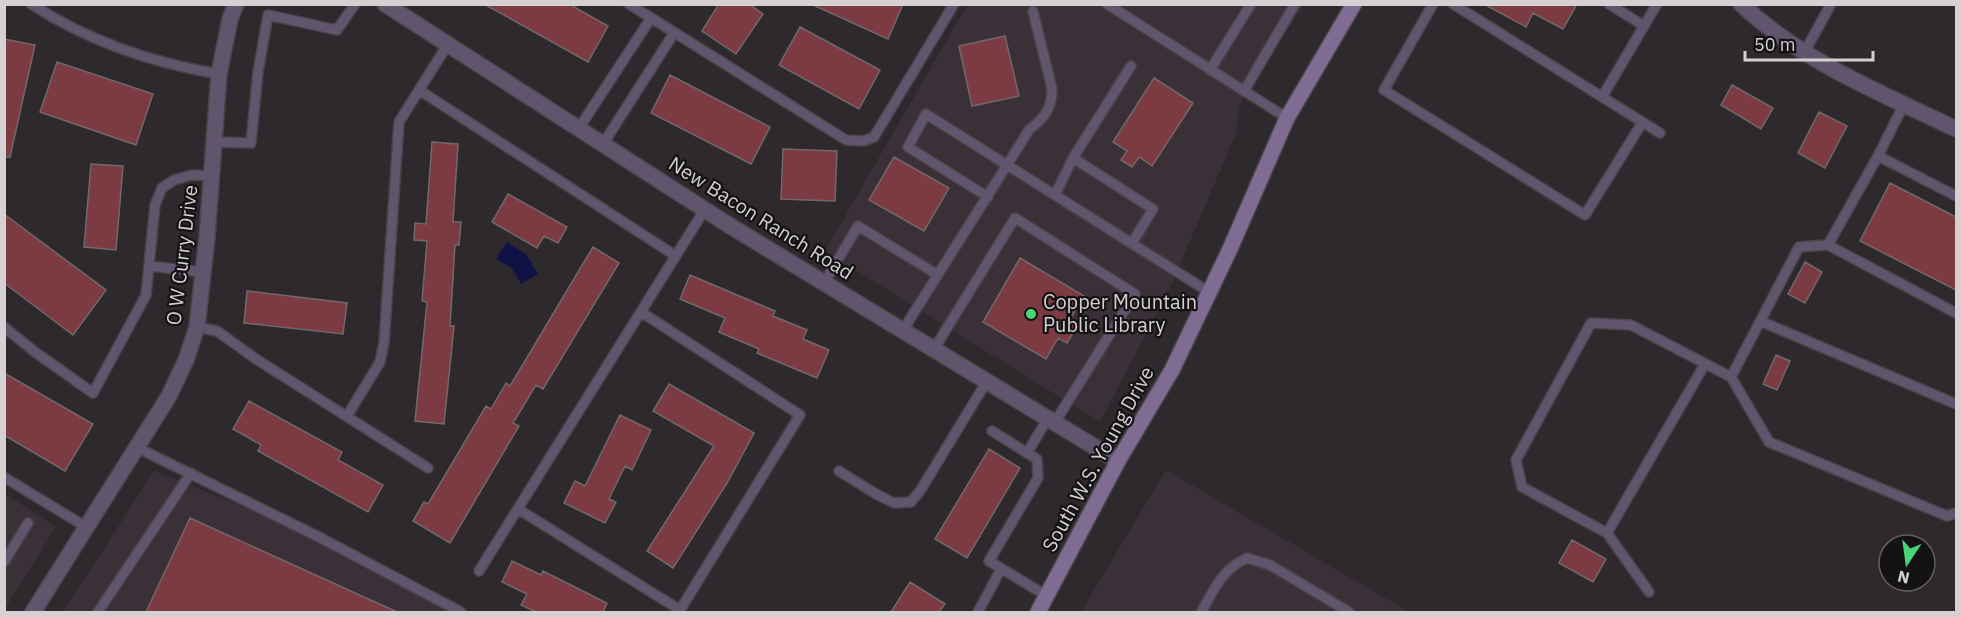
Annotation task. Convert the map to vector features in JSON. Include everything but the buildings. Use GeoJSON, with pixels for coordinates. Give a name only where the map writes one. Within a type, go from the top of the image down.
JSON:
{"type":"FeatureCollection","features":[{"type":"Feature","properties":{"kind":"main road","name":"South W.S. Young Drive"},"geometry":{"type":"LineString","coordinates":[[1038,612],[1118,461],[1172,370],[1287,118],[1354,4]]}},
{"type":"Feature","properties":{"kind":"street","name":"O W Curry Drive"},"geometry":{"type":"LineString","coordinates":[[33,612],[169,396],[186,360],[197,327],[215,142],[219,74],[230,19],[236,4]]}},
{"type":"Feature","properties":{"kind":"street","name":"New Bacon Ranch Road"},"geometry":{"type":"LineString","coordinates":[[385,4],[705,210],[1118,461]]}},
{"type":"Feature","properties":{"kind":"street"},"geometry":{"type":"LineString","coordinates":[[1741,4],[1790,45],[1828,68],[1956,129]]}},
{"type":"Feature","properties":{"kind":"lane"},"geometry":{"type":"LineString","coordinates":[[31,4],[63,25],[122,50],[186,69],[219,74]]}},
{"type":"Feature","properties":{"kind":"lane"},"geometry":{"type":"LineString","coordinates":[[215,142],[251,143],[258,72],[268,15],[337,30],[355,4]]}},
{"type":"Feature","properties":{"kind":"lane"},"geometry":{"type":"LineString","coordinates":[[629,4],[846,140],[863,141],[874,137],[954,4]]}},
{"type":"Feature","properties":{"kind":"lane"},"geometry":{"type":"LineString","coordinates":[[1107,4],[1287,118]]}},
{"type":"Feature","properties":{"kind":"lane"},"geometry":{"type":"LineString","coordinates":[[1210,70],[1251,4]]}},
{"type":"Feature","properties":{"kind":"lane"},"geometry":{"type":"LineString","coordinates":[[1244,91],[1295,4]]}},
{"type":"Feature","properties":{"kind":"lane"},"geometry":{"type":"LineString","coordinates":[[1433,4],[1384,90],[1585,215],[1642,123]]}},
{"type":"Feature","properties":{"kind":"lane"},"geometry":{"type":"LineString","coordinates":[[1453,4],[1660,133]]}},
{"type":"Feature","properties":{"kind":"lane"},"geometry":{"type":"LineString","coordinates":[[1609,4],[1644,26]]}},
{"type":"Feature","properties":{"kind":"lane"},"geometry":{"type":"LineString","coordinates":[[1602,97],[1657,4]]}},
{"type":"Feature","properties":{"kind":"lane"},"geometry":{"type":"LineString","coordinates":[[1804,53],[1831,4]]}},
{"type":"Feature","properties":{"kind":"lane"},"geometry":{"type":"LineString","coordinates":[[903,330],[1029,130],[1046,116],[1052,102],[1052,89],[1034,11]]}},
{"type":"Feature","properties":{"kind":"lane"},"geometry":{"type":"LineString","coordinates":[[579,128],[651,18]]}},
{"type":"Feature","properties":{"kind":"lane"},"geometry":{"type":"LineString","coordinates":[[603,144],[674,33]]}},
{"type":"Feature","properties":{"kind":"lane"},"geometry":{"type":"LineString","coordinates":[[347,416],[380,362],[384,343],[399,122],[448,44]]}},
{"type":"Feature","properties":{"kind":"lane"},"geometry":{"type":"LineString","coordinates":[[1055,195],[1073,158],[1131,66]]}},
{"type":"Feature","properties":{"kind":"lane"},"geometry":{"type":"LineString","coordinates":[[419,90],[676,256]]}},
{"type":"Feature","properties":{"kind":"lane"},"geometry":{"type":"LineString","coordinates":[[1828,245],[1904,104]]}},
{"type":"Feature","properties":{"kind":"lane"},"geometry":{"type":"LineString","coordinates":[[988,197],[908,147],[926,114],[1209,292]]}},
{"type":"Feature","properties":{"kind":"lane"},"geometry":{"type":"LineString","coordinates":[[1878,156],[1956,196]]}},
{"type":"Feature","properties":{"kind":"lane"},"geometry":{"type":"LineString","coordinates":[[1073,158],[1154,209],[1132,243]]}},
{"type":"Feature","properties":{"kind":"lane"},"geometry":{"type":"LineString","coordinates":[[4,327],[93,393],[146,295],[155,205],[162,188],[174,180],[192,175],[212,176]]}},
{"type":"Feature","properties":{"kind":"lane"},"geometry":{"type":"LineString","coordinates":[[479,571],[705,210]]}},
{"type":"Feature","properties":{"kind":"lane"},"geometry":{"type":"LineString","coordinates":[[934,349],[1015,218],[1135,294],[1027,453]]}},
{"type":"Feature","properties":{"kind":"lane"},"geometry":{"type":"LineString","coordinates":[[824,283],[858,226],[938,275]]}},
{"type":"Feature","properties":{"kind":"lane"},"geometry":{"type":"LineString","coordinates":[[1731,377],[1799,247],[1828,245],[1956,313]]}},
{"type":"Feature","properties":{"kind":"lane"},"geometry":{"type":"LineString","coordinates":[[149,266],[203,272]]}},
{"type":"Feature","properties":{"kind":"lane"},"geometry":{"type":"LineString","coordinates":[[518,509],[680,610],[800,415],[641,312]]}},
{"type":"Feature","properties":{"kind":"lane"},"geometry":{"type":"LineString","coordinates":[[1760,321],[1956,404]]}},
{"type":"Feature","properties":{"kind":"lane"},"geometry":{"type":"LineString","coordinates":[[1649,591],[1607,533],[1522,487],[1516,460],[1591,323],[1631,325],[1731,377],[1770,442],[1947,516],[1956,513]]}},
{"type":"Feature","properties":{"kind":"lane"},"geometry":{"type":"LineString","coordinates":[[197,327],[217,331],[256,359],[428,468]]}},
{"type":"Feature","properties":{"kind":"lane"},"geometry":{"type":"LineString","coordinates":[[1607,533],[1705,364]]}},
{"type":"Feature","properties":{"kind":"lane"},"geometry":{"type":"LineString","coordinates":[[839,471],[894,503],[911,502],[987,381]]}},
{"type":"Feature","properties":{"kind":"lane"},"geometry":{"type":"LineString","coordinates":[[992,431],[1037,459],[1038,478],[989,561],[1047,596]]}},
{"type":"Feature","properties":{"kind":"lane"},"geometry":{"type":"LineString","coordinates":[[136,447],[319,537],[461,612]]}},
{"type":"Feature","properties":{"kind":"lane"},"geometry":{"type":"LineString","coordinates":[[98,612],[191,473]]}},
{"type":"Feature","properties":{"kind":"lane"},"geometry":{"type":"LineString","coordinates":[[4,477],[86,527]]}},
{"type":"Feature","properties":{"kind":"lane"},"geometry":{"type":"LineString","coordinates":[[4,562],[28,523]]}},
{"type":"Feature","properties":{"kind":"lane"},"geometry":{"type":"LineString","coordinates":[[1201,612],[1222,576],[1232,565],[1247,558],[1270,565],[1349,612]]}},
{"type":"Feature","properties":{"kind":"lane"},"geometry":{"type":"LineString","coordinates":[[978,612],[1001,569]]}},
{"type":"Feature","properties":{"kind":"shaded area"},"geometry":{"type":"Polygon","coordinates":[[[967,5],[1303,5],[1239,105],[1237,131],[1172,283],[1100,422],[825,251],[967,5]]]}},
{"type":"Feature","properties":{"kind":"shaded area"},"geometry":{"type":"Polygon","coordinates":[[[507,242],[526,254],[538,274],[521,284],[512,268],[496,259],[507,242]]]}},
{"type":"Feature","properties":{"kind":"shaded area"},"geometry":{"type":"Polygon","coordinates":[[[1166,470],[1409,612],[1081,612],[1166,470]]]}},
{"type":"Feature","properties":{"kind":"shaded area"},"geometry":{"type":"Polygon","coordinates":[[[154,471],[319,537],[461,612],[63,612],[154,471]]]}},
{"type":"Feature","properties":{"kind":"shaded area"},"geometry":{"type":"Polygon","coordinates":[[[5,494],[56,527],[5,609],[5,494]]]}},
{"type":"Feature","properties":{"kind":"place","name":"Copper Mountain Public Library"},"geometry":{"type":"Point","coordinates":[1031,314]}}]}
